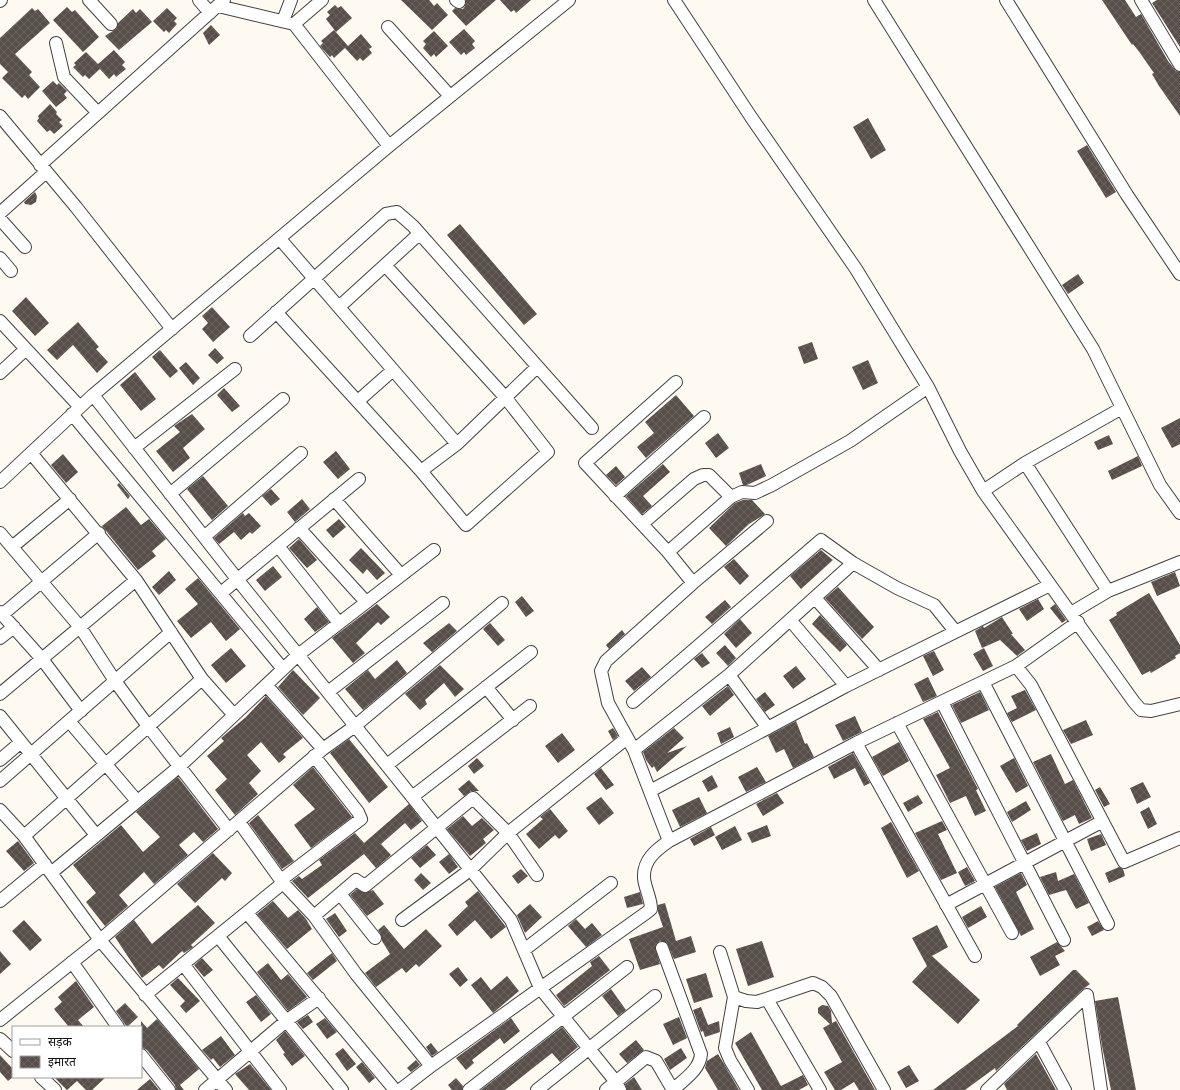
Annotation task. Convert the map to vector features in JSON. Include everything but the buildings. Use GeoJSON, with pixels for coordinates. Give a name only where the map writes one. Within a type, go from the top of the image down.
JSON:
{"type":"FeatureCollection","features":[{"type":"Feature","properties":{"kind":"street"},"geometry":{"type":"LineString","coordinates":[[89,0],[111,24]]}},
{"type":"Feature","properties":{"kind":"street"},"geometry":{"type":"LineString","coordinates":[[198,0],[289,22],[389,146]]}},
{"type":"Feature","properties":{"kind":"street"},"geometry":{"type":"LineString","coordinates":[[289,22],[291,0]]}},
{"type":"Feature","properties":{"kind":"street"},"geometry":{"type":"LineString","coordinates":[[289,22],[322,0]]}},
{"type":"Feature","properties":{"kind":"street"},"geometry":{"type":"LineString","coordinates":[[674,0],[751,117],[856,269],[928,387],[960,451],[983,491],[1134,702],[1142,710],[1151,711],[1180,704]]}},
{"type":"Feature","properties":{"kind":"street"},"geometry":{"type":"LineString","coordinates":[[874,0],[1093,349],[1160,485],[1180,513]]}},
{"type":"Feature","properties":{"kind":"street"},"geometry":{"type":"LineString","coordinates":[[1006,0],[1127,195],[1180,274]]}},
{"type":"Feature","properties":{"kind":"street"},"geometry":{"type":"LineString","coordinates":[[1141,0],[1180,65]]}},
{"type":"Feature","properties":{"kind":"street"},"geometry":{"type":"LineString","coordinates":[[0,482],[93,395],[389,146],[565,1]]}},
{"type":"Feature","properties":{"kind":"street"},"geometry":{"type":"LineString","coordinates":[[0,213],[98,113],[218,6]]}},
{"type":"Feature","properties":{"kind":"street"},"geometry":{"type":"LineString","coordinates":[[388,27],[450,96]]}},
{"type":"Feature","properties":{"kind":"street"},"geometry":{"type":"LineString","coordinates":[[56,43],[64,77],[98,113]]}},
{"type":"Feature","properties":{"kind":"street"},"geometry":{"type":"LineString","coordinates":[[0,116],[76,207],[172,329]]}},
{"type":"Feature","properties":{"kind":"street"},"geometry":{"type":"LineString","coordinates":[[250,336],[386,214],[397,212],[419,234],[592,428]]}},
{"type":"Feature","properties":{"kind":"street"},"geometry":{"type":"LineString","coordinates":[[0,219],[25,247]]}},
{"type":"Feature","properties":{"kind":"street"},"geometry":{"type":"LineString","coordinates":[[339,307],[419,234]]}},
{"type":"Feature","properties":{"kind":"street"},"geometry":{"type":"LineString","coordinates":[[280,239],[457,444]]}},
{"type":"Feature","properties":{"kind":"street"},"geometry":{"type":"LineString","coordinates":[[0,258],[11,271]]}},
{"type":"Feature","properties":{"kind":"street"},"geometry":{"type":"LineString","coordinates":[[276,312],[421,471],[466,525],[548,452],[505,397],[385,265]]}},
{"type":"Feature","properties":{"kind":"street"},"geometry":{"type":"LineString","coordinates":[[0,321],[26,349],[76,410],[283,669]]}},
{"type":"Feature","properties":{"kind":"street"},"geometry":{"type":"LineString","coordinates":[[0,373],[26,349]]}},
{"type":"Feature","properties":{"kind":"street"},"geometry":{"type":"LineString","coordinates":[[421,471],[457,444],[537,367]]}},
{"type":"Feature","properties":{"kind":"street"},"geometry":{"type":"LineString","coordinates":[[134,448],[235,369]]}},
{"type":"Feature","properties":{"kind":"street"},"geometry":{"type":"LineString","coordinates":[[358,401],[393,370]]}},
{"type":"Feature","properties":{"kind":"street"},"geometry":{"type":"LineString","coordinates":[[676,382],[585,463],[668,552],[693,584]]}},
{"type":"Feature","properties":{"kind":"street"},"geometry":{"type":"LineString","coordinates":[[668,552],[731,497],[742,492],[755,493],[772,485],[850,441],[928,387]]}},
{"type":"Feature","properties":{"kind":"street"},"geometry":{"type":"LineString","coordinates":[[93,395],[237,579],[510,920],[540,988],[618,1086]]}},
{"type":"Feature","properties":{"kind":"street"},"geometry":{"type":"LineString","coordinates":[[170,494],[283,399]]}},
{"type":"Feature","properties":{"kind":"street"},"geometry":{"type":"LineString","coordinates":[[983,491],[1025,463],[1122,408]]}},
{"type":"Feature","properties":{"kind":"street"},"geometry":{"type":"LineString","coordinates":[[615,496],[704,417]]}},
{"type":"Feature","properties":{"kind":"street"},"geometry":{"type":"LineString","coordinates":[[31,453],[136,580],[202,679],[234,715]]}},
{"type":"Feature","properties":{"kind":"street"},"geometry":{"type":"LineString","coordinates":[[204,537],[301,453]]}},
{"type":"Feature","properties":{"kind":"street"},"geometry":{"type":"LineString","coordinates":[[1025,463],[1108,591]]}},
{"type":"Feature","properties":{"kind":"street"},"geometry":{"type":"LineString","coordinates":[[642,524],[694,478],[703,475],[709,475],[731,497]]}},
{"type":"Feature","properties":{"kind":"street"},"geometry":{"type":"LineString","coordinates":[[221,593],[359,479]]}},
{"type":"Feature","properties":{"kind":"street"},"geometry":{"type":"LineString","coordinates":[[70,499],[5,542],[42,582],[80,627],[115,681],[148,726],[229,830]]}},
{"type":"Feature","properties":{"kind":"street"},"geometry":{"type":"LineString","coordinates":[[334,499],[401,575]]}},
{"type":"Feature","properties":{"kind":"street"},"geometry":{"type":"LineString","coordinates":[[669,841],[634,750],[608,703],[601,671],[606,660],[767,521]]}},
{"type":"Feature","properties":{"kind":"street"},"geometry":{"type":"LineString","coordinates":[[299,528],[366,602]]}},
{"type":"Feature","properties":{"kind":"street"},"geometry":{"type":"LineString","coordinates":[[81,710],[42,659],[1,613],[42,582],[98,533]]}},
{"type":"Feature","properties":{"kind":"street"},"geometry":{"type":"LineString","coordinates":[[633,702],[822,540],[853,563],[897,588],[934,605],[955,631]]}},
{"type":"Feature","properties":{"kind":"street"},"geometry":{"type":"LineString","coordinates":[[278,546],[339,623]]}},
{"type":"Feature","properties":{"kind":"street"},"geometry":{"type":"LineString","coordinates":[[0,900],[96,834],[137,801],[180,766],[298,655],[434,550]]}},
{"type":"Feature","properties":{"kind":"street"},"geometry":{"type":"LineString","coordinates":[[1071,613],[1108,591],[1180,562]]}},
{"type":"Feature","properties":{"kind":"street"},"geometry":{"type":"LineString","coordinates":[[634,750],[729,675],[791,621],[853,563]]}},
{"type":"Feature","properties":{"kind":"street"},"geometry":{"type":"LineString","coordinates":[[0,694],[136,580]]}},
{"type":"Feature","properties":{"kind":"street"},"geometry":{"type":"LineString","coordinates":[[650,791],[846,686],[1050,585]]}},
{"type":"Feature","properties":{"kind":"street"},"geometry":{"type":"LineString","coordinates":[[815,598],[879,670]]}},
{"type":"Feature","properties":{"kind":"street"},"geometry":{"type":"LineString","coordinates":[[328,692],[443,603]]}},
{"type":"Feature","properties":{"kind":"street"},"geometry":{"type":"LineString","coordinates":[[0,1020],[100,940],[239,822],[318,752],[355,726],[502,604]]}},
{"type":"Feature","properties":{"kind":"street"},"geometry":{"type":"LineString","coordinates":[[791,621],[846,686]]}},
{"type":"Feature","properties":{"kind":"street"},"geometry":{"type":"LineString","coordinates":[[400,1090],[430,1066],[651,909],[644,878],[646,866],[649,858],[656,850],[669,841],[856,743],[1016,666],[1078,622]]}},
{"type":"Feature","properties":{"kind":"street"},"geometry":{"type":"LineString","coordinates":[[0,638],[14,627]]}},
{"type":"Feature","properties":{"kind":"street"},"geometry":{"type":"LineString","coordinates":[[0,781],[171,632]]}},
{"type":"Feature","properties":{"kind":"street"},"geometry":{"type":"LineString","coordinates":[[387,765],[531,652]]}},
{"type":"Feature","properties":{"kind":"street"},"geometry":{"type":"LineString","coordinates":[[1016,666],[1031,685],[1101,822],[1124,862],[1180,838]]}},
{"type":"Feature","properties":{"kind":"street"},"geometry":{"type":"LineString","coordinates":[[729,675],[768,728]]}},
{"type":"Feature","properties":{"kind":"street"},"geometry":{"type":"LineString","coordinates":[[24,836],[202,679]]}},
{"type":"Feature","properties":{"kind":"street"},"geometry":{"type":"LineString","coordinates":[[983,682],[1108,924]]}},
{"type":"Feature","properties":{"kind":"street"},"geometry":{"type":"LineString","coordinates":[[145,995],[361,819],[358,812],[318,752],[266,685]]}},
{"type":"Feature","properties":{"kind":"street"},"geometry":{"type":"LineString","coordinates":[[486,687],[513,720]]}},
{"type":"Feature","properties":{"kind":"street"},"geometry":{"type":"LineString","coordinates":[[942,702],[1064,940]]}},
{"type":"Feature","properties":{"kind":"street"},"geometry":{"type":"LineString","coordinates":[[412,797],[530,706]]}},
{"type":"Feature","properties":{"kind":"street"},"geometry":{"type":"LineString","coordinates":[[0,716],[96,834]]}},
{"type":"Feature","properties":{"kind":"street"},"geometry":{"type":"LineString","coordinates":[[69,721],[137,801]]}},
{"type":"Feature","properties":{"kind":"street"},"geometry":{"type":"LineString","coordinates":[[897,724],[1012,933]]}},
{"type":"Feature","properties":{"kind":"street"},"geometry":{"type":"LineString","coordinates":[[402,920],[470,870],[508,833],[627,738]]}},
{"type":"Feature","properties":{"kind":"street"},"geometry":{"type":"LineString","coordinates":[[0,760],[21,742]]}},
{"type":"Feature","properties":{"kind":"street"},"geometry":{"type":"LineString","coordinates":[[856,743],[975,956]]}},
{"type":"Feature","properties":{"kind":"street"},"geometry":{"type":"LineString","coordinates":[[314,916],[356,880],[365,886],[473,798],[508,833],[537,875]]}},
{"type":"Feature","properties":{"kind":"street"},"geometry":{"type":"LineString","coordinates":[[0,810],[24,836],[100,940],[226,1090]]}},
{"type":"Feature","properties":{"kind":"street"},"geometry":{"type":"LineString","coordinates":[[239,822],[282,882],[314,916],[356,974],[430,1066]]}},
{"type":"Feature","properties":{"kind":"street"},"geometry":{"type":"LineString","coordinates":[[946,905],[1101,822]]}},
{"type":"Feature","properties":{"kind":"street"},"geometry":{"type":"LineString","coordinates":[[524,950],[610,883]]}},
{"type":"Feature","properties":{"kind":"street"},"geometry":{"type":"LineString","coordinates":[[340,894],[375,938]]}},
{"type":"Feature","properties":{"kind":"street"},"geometry":{"type":"LineString","coordinates":[[247,913],[395,1090]]}},
{"type":"Feature","properties":{"kind":"street"},"geometry":{"type":"LineString","coordinates":[[218,936],[342,1090]]}},
{"type":"Feature","properties":{"kind":"street"},"geometry":{"type":"LineString","coordinates":[[606,1090],[618,1086],[646,1057],[656,1061],[673,1090],[696,1068],[700,1061],[701,1054],[662,948]]}},
{"type":"Feature","properties":{"kind":"street"},"geometry":{"type":"LineString","coordinates":[[720,952],[734,997],[725,1048],[730,1060],[748,1090]]}},
{"type":"Feature","properties":{"kind":"street"},"geometry":{"type":"LineString","coordinates":[[72,962],[117,1026]]}},
{"type":"Feature","properties":{"kind":"street"},"geometry":{"type":"LineString","coordinates":[[183,964],[280,1090]]}},
{"type":"Feature","properties":{"kind":"street"},"geometry":{"type":"LineString","coordinates":[[469,1090],[627,966]]}},
{"type":"Feature","properties":{"kind":"street"},"geometry":{"type":"LineString","coordinates":[[734,997],[746,1001],[757,1002],[813,983],[822,987],[831,996],[884,1090]]}},
{"type":"Feature","properties":{"kind":"street"},"geometry":{"type":"LineString","coordinates":[[989,1089],[1087,995],[1101,1090]]}},
{"type":"Feature","properties":{"kind":"street"},"geometry":{"type":"LineString","coordinates":[[537,1090],[655,996]]}},
{"type":"Feature","properties":{"kind":"street"},"geometry":{"type":"LineString","coordinates":[[204,1090],[286,1022],[319,998]]}},
{"type":"Feature","properties":{"kind":"street"},"geometry":{"type":"LineString","coordinates":[[767,999],[820,1090]]}},
{"type":"Feature","properties":{"kind":"street"},"geometry":{"type":"LineString","coordinates":[[0,1039],[12,1050]]}},
{"type":"Feature","properties":{"kind":"street"},"geometry":{"type":"LineString","coordinates":[[1039,1042],[1065,1090]]}},
{"type":"Feature","properties":{"kind":"street"},"geometry":{"type":"LineString","coordinates":[[142,1056],[169,1090]]}},
{"type":"Feature","properties":{"kind":"street"},"geometry":{"type":"LineString","coordinates":[[42,1078],[55,1090]]}}]}
